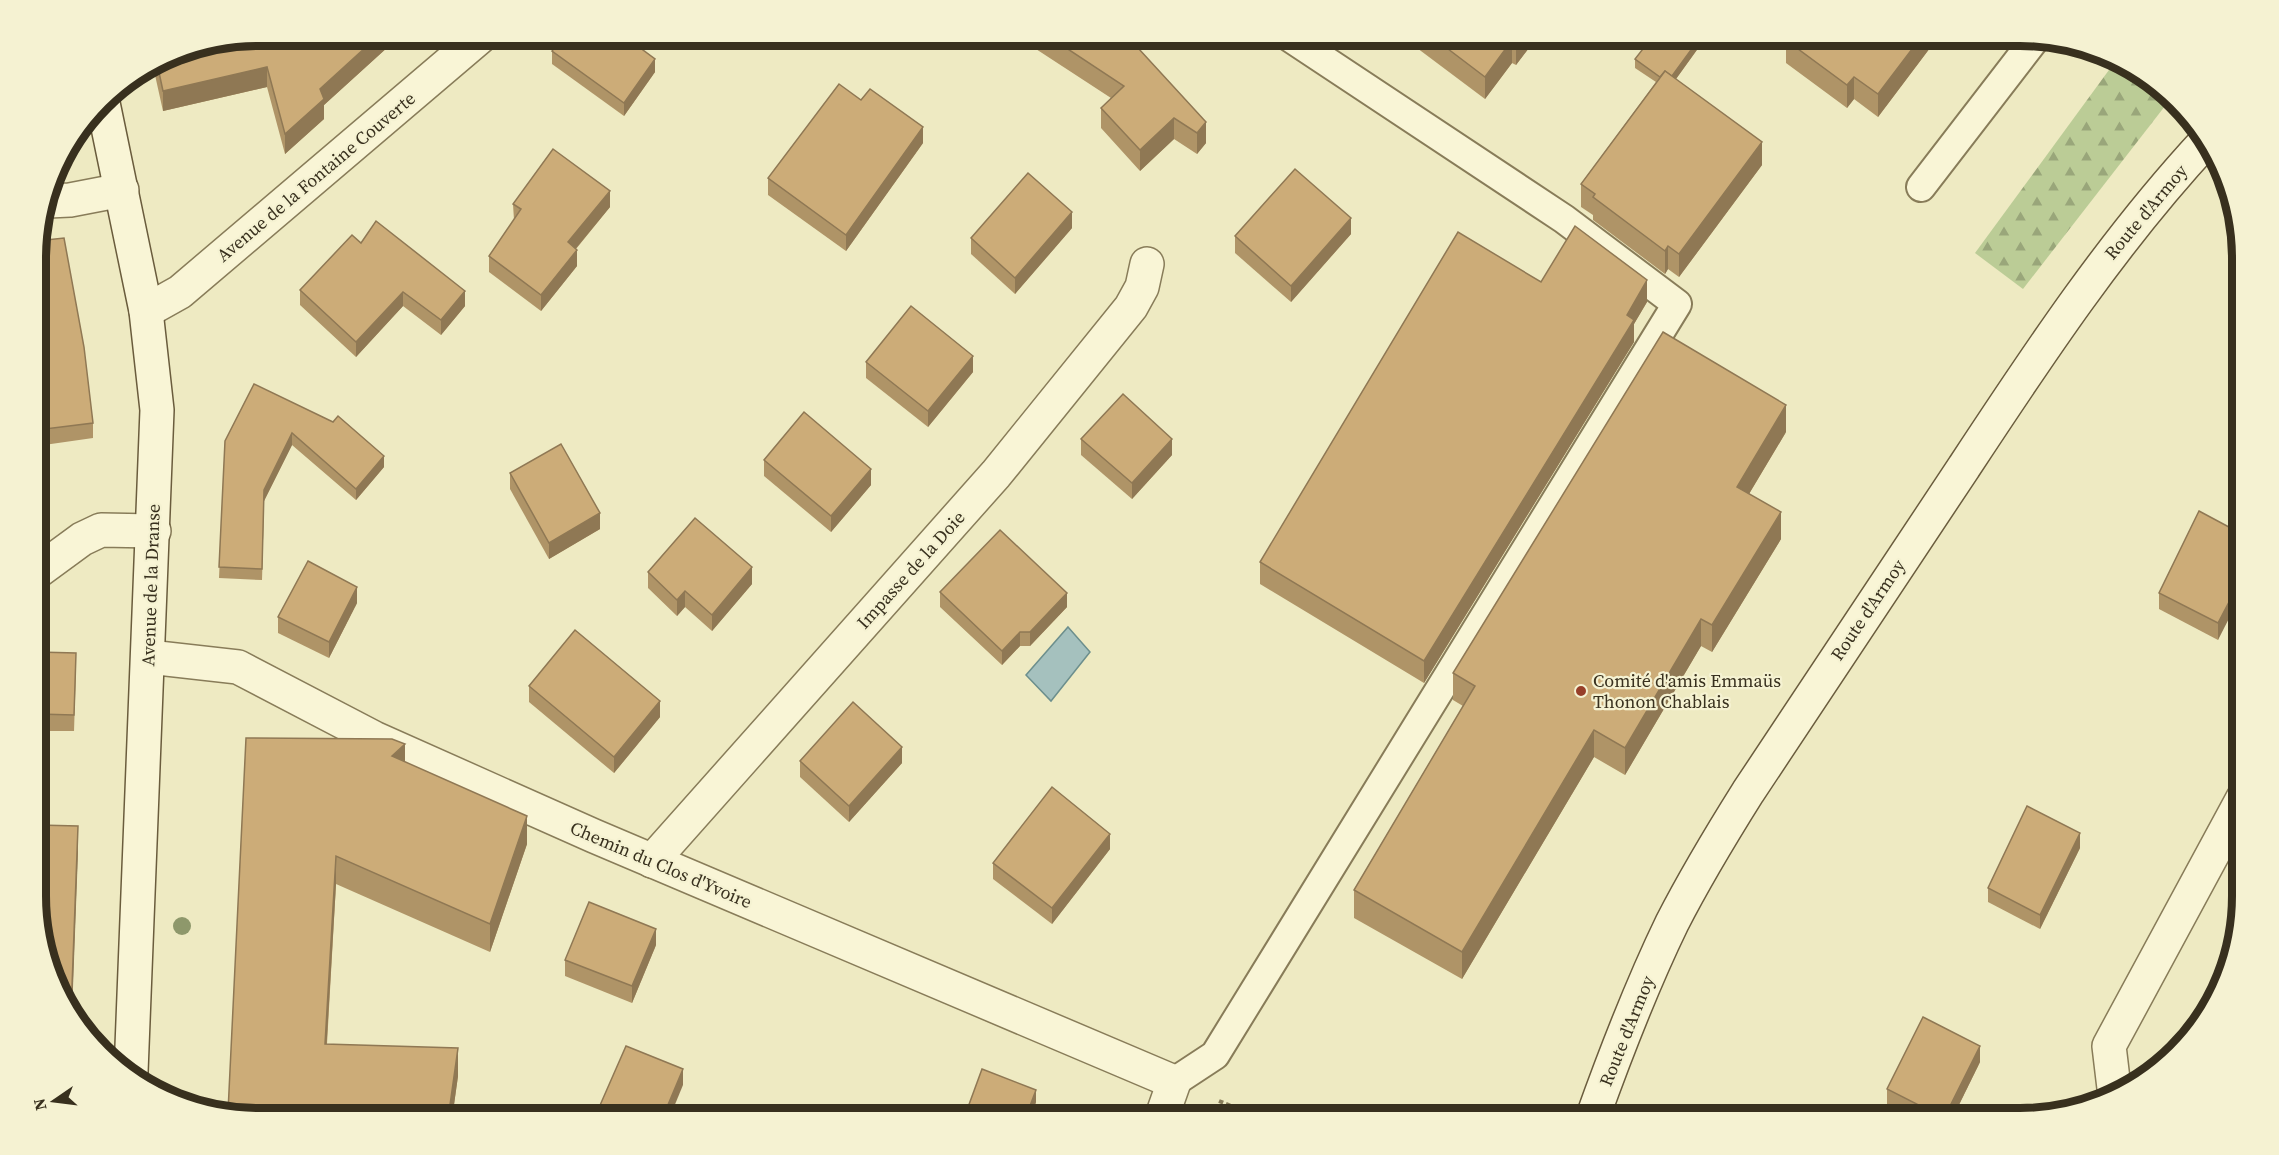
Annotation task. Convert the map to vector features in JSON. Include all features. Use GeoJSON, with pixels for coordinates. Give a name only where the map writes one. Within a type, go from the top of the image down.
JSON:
{"type":"FeatureCollection","features":[{"type":"Feature","properties":{"kind":"street","name":"Avenue de la Fontaine Couverte"},"geometry":{"type":"LineString","coordinates":[[146,311],[180,292],[469,46]]}},
{"type":"Feature","properties":{"kind":"street","name":"Avenue de la Dranse"},"geometry":{"type":"LineString","coordinates":[[105,113],[146,311],[157,411],[131,1066]]}},
{"type":"Feature","properties":{"kind":"street","name":"Route d'Armoy"},"geometry":{"type":"LineString","coordinates":[[1596,1108],[1641,990],[1673,922],[1708,856],[1748,792],[2011,395],[2098,271],[2137,219],[2201,147]]}},
{"type":"Feature","properties":{"kind":"street"},"geometry":{"type":"LineString","coordinates":[[55,201],[122,190]]}},
{"type":"Feature","properties":{"kind":"street","name":"Impasse de la Doie"},"geometry":{"type":"LineString","coordinates":[[652,861],[996,474],[1131,307],[1143,287],[1147,264]]}},
{"type":"Feature","properties":{"kind":"street"},"geometry":{"type":"LineString","coordinates":[[47,565],[82,539],[101,530],[154,531]]}},
{"type":"Feature","properties":{"kind":"street","name":"Chemin du Clos d'Yvoire"},"geometry":{"type":"LineString","coordinates":[[148,657],[238,668],[374,738],[652,861],[1174,1082]]}},
{"type":"Feature","properties":{"kind":"street"},"geometry":{"type":"LineString","coordinates":[[2114,1087],[2109,1046],[2232,818]]}},
{"type":"Feature","properties":{"kind":"street"},"geometry":{"type":"LineString","coordinates":[[1165,1108],[1174,1082]]}},
{"type":"Feature","properties":{"kind":"lane"},"geometry":{"type":"LineString","coordinates":[[1174,1082],[1215,1056],[1677,304],[1564,219],[1303,46]]}},
{"type":"Feature","properties":{"kind":"lane"},"geometry":{"type":"LineString","coordinates":[[1921,187],[2029,47]]}},
{"type":"Feature","properties":{"kind":"green space"},"geometry":{"type":"Polygon","coordinates":[[[2111,67],[2138,82],[2166,105],[2023,289],[1975,253],[2111,67]]]}},
{"type":"Feature","properties":{"kind":"water"},"geometry":{"type":"Polygon","coordinates":[[[1068,627],[1090,652],[1051,701],[1026,675],[1068,627]]]}},
{"type":"Feature","properties":{"kind":"building"},"geometry":{"type":"Polygon","coordinates":[[[259,46],[367,46],[320,89],[324,99],[285,134],[267,67],[163,91],[159,72],[191,58],[217,51],[259,46]]]}},
{"type":"Feature","properties":{"kind":"building"},"geometry":{"type":"Polygon","coordinates":[[[556,46],[637,46],[655,59],[624,103],[552,51],[556,46]]]}},
{"type":"Feature","properties":{"kind":"building"},"geometry":{"type":"Polygon","coordinates":[[[1063,46],[1136,46],[1206,122],[1197,133],[1174,118],[1140,150],[1101,108],[1124,86],[1063,46]]]}},
{"type":"Feature","properties":{"kind":"building"},"geometry":{"type":"Polygon","coordinates":[[[1444,46],[1508,46],[1485,77],[1444,46]]]}},
{"type":"Feature","properties":{"kind":"building"},"geometry":{"type":"Polygon","coordinates":[[[1645,46],[1694,46],[1672,76],[1665,71],[1660,77],[1635,59],[1645,46]]]}},
{"type":"Feature","properties":{"kind":"building"},"geometry":{"type":"Polygon","coordinates":[[[1794,46],[1914,46],[1878,94],[1854,77],[1847,85],[1794,46]]]}},
{"type":"Feature","properties":{"kind":"building"},"geometry":{"type":"Polygon","coordinates":[[[1665,71],[1762,142],[1679,254],[1668,246],[1665,251],[1593,197],[1595,194],[1581,184],[1665,71]]]}},
{"type":"Feature","properties":{"kind":"building"},"geometry":{"type":"Polygon","coordinates":[[[839,84],[861,100],[870,89],[923,127],[846,235],[768,178],[839,84]]]}},
{"type":"Feature","properties":{"kind":"building"},"geometry":{"type":"Polygon","coordinates":[[[553,149],[610,191],[568,242],[577,250],[541,295],[489,256],[521,209],[513,204],[553,149]]]}},
{"type":"Feature","properties":{"kind":"building"},"geometry":{"type":"Polygon","coordinates":[[[1295,169],[1351,218],[1291,286],[1235,236],[1295,169]]]}},
{"type":"Feature","properties":{"kind":"building"},"geometry":{"type":"Polygon","coordinates":[[[1028,173],[1072,212],[1015,278],[971,238],[1028,173]]]}},
{"type":"Feature","properties":{"kind":"building"},"geometry":{"type":"Polygon","coordinates":[[[376,221],[465,291],[441,320],[403,292],[356,342],[300,290],[352,235],[361,243],[376,221]]]}},
{"type":"Feature","properties":{"kind":"building"},"geometry":{"type":"Polygon","coordinates":[[[1575,226],[1647,280],[1627,315],[1634,320],[1424,661],[1260,562],[1458,232],[1541,282],[1575,226]]]}},
{"type":"Feature","properties":{"kind":"building"},"geometry":{"type":"Polygon","coordinates":[[[64,238],[84,347],[93,423],[47,429],[47,245],[47,240],[64,238]]]}},
{"type":"Feature","properties":{"kind":"building"},"geometry":{"type":"Polygon","coordinates":[[[911,306],[973,356],[928,411],[866,362],[911,306]]]}},
{"type":"Feature","properties":{"kind":"building","name":"Comité d'amis Emmaüs Thonon Chablais"},"geometry":{"type":"Polygon","coordinates":[[[1663,332],[1786,405],[1737,487],[1781,512],[1712,625],[1701,619],[1625,748],[1594,730],[1462,952],[1354,890],[1475,686],[1453,673],[1663,332]]]}},
{"type":"Feature","properties":{"kind":"building"},"geometry":{"type":"Polygon","coordinates":[[[254,384],[333,422],[338,416],[384,456],[356,489],[292,433],[264,490],[262,569],[219,567],[225,441],[254,384]]]}},
{"type":"Feature","properties":{"kind":"building"},"geometry":{"type":"Polygon","coordinates":[[[1123,394],[1172,439],[1132,483],[1081,439],[1123,394]]]}},
{"type":"Feature","properties":{"kind":"building"},"geometry":{"type":"Polygon","coordinates":[[[804,412],[871,469],[831,516],[764,460],[804,412]]]}},
{"type":"Feature","properties":{"kind":"building"},"geometry":{"type":"Polygon","coordinates":[[[561,444],[600,513],[549,543],[510,473],[561,444]]]}},
{"type":"Feature","properties":{"kind":"building"},"geometry":{"type":"Polygon","coordinates":[[[2199,511],[2232,529],[2232,596],[2218,623],[2159,593],[2199,511]]]}},
{"type":"Feature","properties":{"kind":"building"},"geometry":{"type":"Polygon","coordinates":[[[695,518],[752,567],[712,615],[685,591],[677,600],[648,572],[695,518]]]}},
{"type":"Feature","properties":{"kind":"building"},"geometry":{"type":"Polygon","coordinates":[[[1000,530],[1067,593],[1030,632],[1020,632],[1002,651],[940,592],[1000,530]]]}},
{"type":"Feature","properties":{"kind":"building"},"geometry":{"type":"Polygon","coordinates":[[[308,561],[357,587],[329,642],[278,617],[308,561]]]}},
{"type":"Feature","properties":{"kind":"building"},"geometry":{"type":"Polygon","coordinates":[[[575,630],[660,701],[614,757],[529,686],[575,630]]]}},
{"type":"Feature","properties":{"kind":"building"},"geometry":{"type":"Polygon","coordinates":[[[46,652],[76,653],[74,715],[46,714],[46,652]]]}},
{"type":"Feature","properties":{"kind":"building"},"geometry":{"type":"Polygon","coordinates":[[[853,702],[902,747],[849,806],[800,761],[853,702]]]}},
{"type":"Feature","properties":{"kind":"building"},"geometry":{"type":"Polygon","coordinates":[[[246,738],[392,739],[405,744],[392,756],[527,816],[490,924],[336,856],[325,1044],[458,1048],[450,1108],[228,1106],[246,738]]]}},
{"type":"Feature","properties":{"kind":"building"},"geometry":{"type":"Polygon","coordinates":[[[1052,787],[1110,834],[1052,908],[993,863],[1052,787]]]}},
{"type":"Feature","properties":{"kind":"building"},"geometry":{"type":"Polygon","coordinates":[[[2027,806],[2080,833],[2040,915],[1988,888],[2027,806]]]}},
{"type":"Feature","properties":{"kind":"building"},"geometry":{"type":"Polygon","coordinates":[[[46,825],[78,826],[72,996],[58,964],[48,924],[46,825]]]}},
{"type":"Feature","properties":{"kind":"building"},"geometry":{"type":"Polygon","coordinates":[[[589,902],[656,929],[632,986],[565,960],[589,902]]]}},
{"type":"Feature","properties":{"kind":"building"},"geometry":{"type":"Polygon","coordinates":[[[1923,1017],[1980,1046],[1949,1108],[1924,1108],[1887,1089],[1923,1017]]]}},
{"type":"Feature","properties":{"kind":"building"},"geometry":{"type":"Polygon","coordinates":[[[626,1046],[683,1069],[667,1108],[599,1108],[626,1046]]]}},
{"type":"Feature","properties":{"kind":"building"},"geometry":{"type":"Polygon","coordinates":[[[982,1069],[1036,1090],[1029,1108],[968,1108],[982,1069]]]}},
{"type":"Feature","properties":{"kind":"place","name":"Comité d'amis Emmaüs Thonon Chablais"},"geometry":{"type":"Point","coordinates":[1581,691]}}]}
